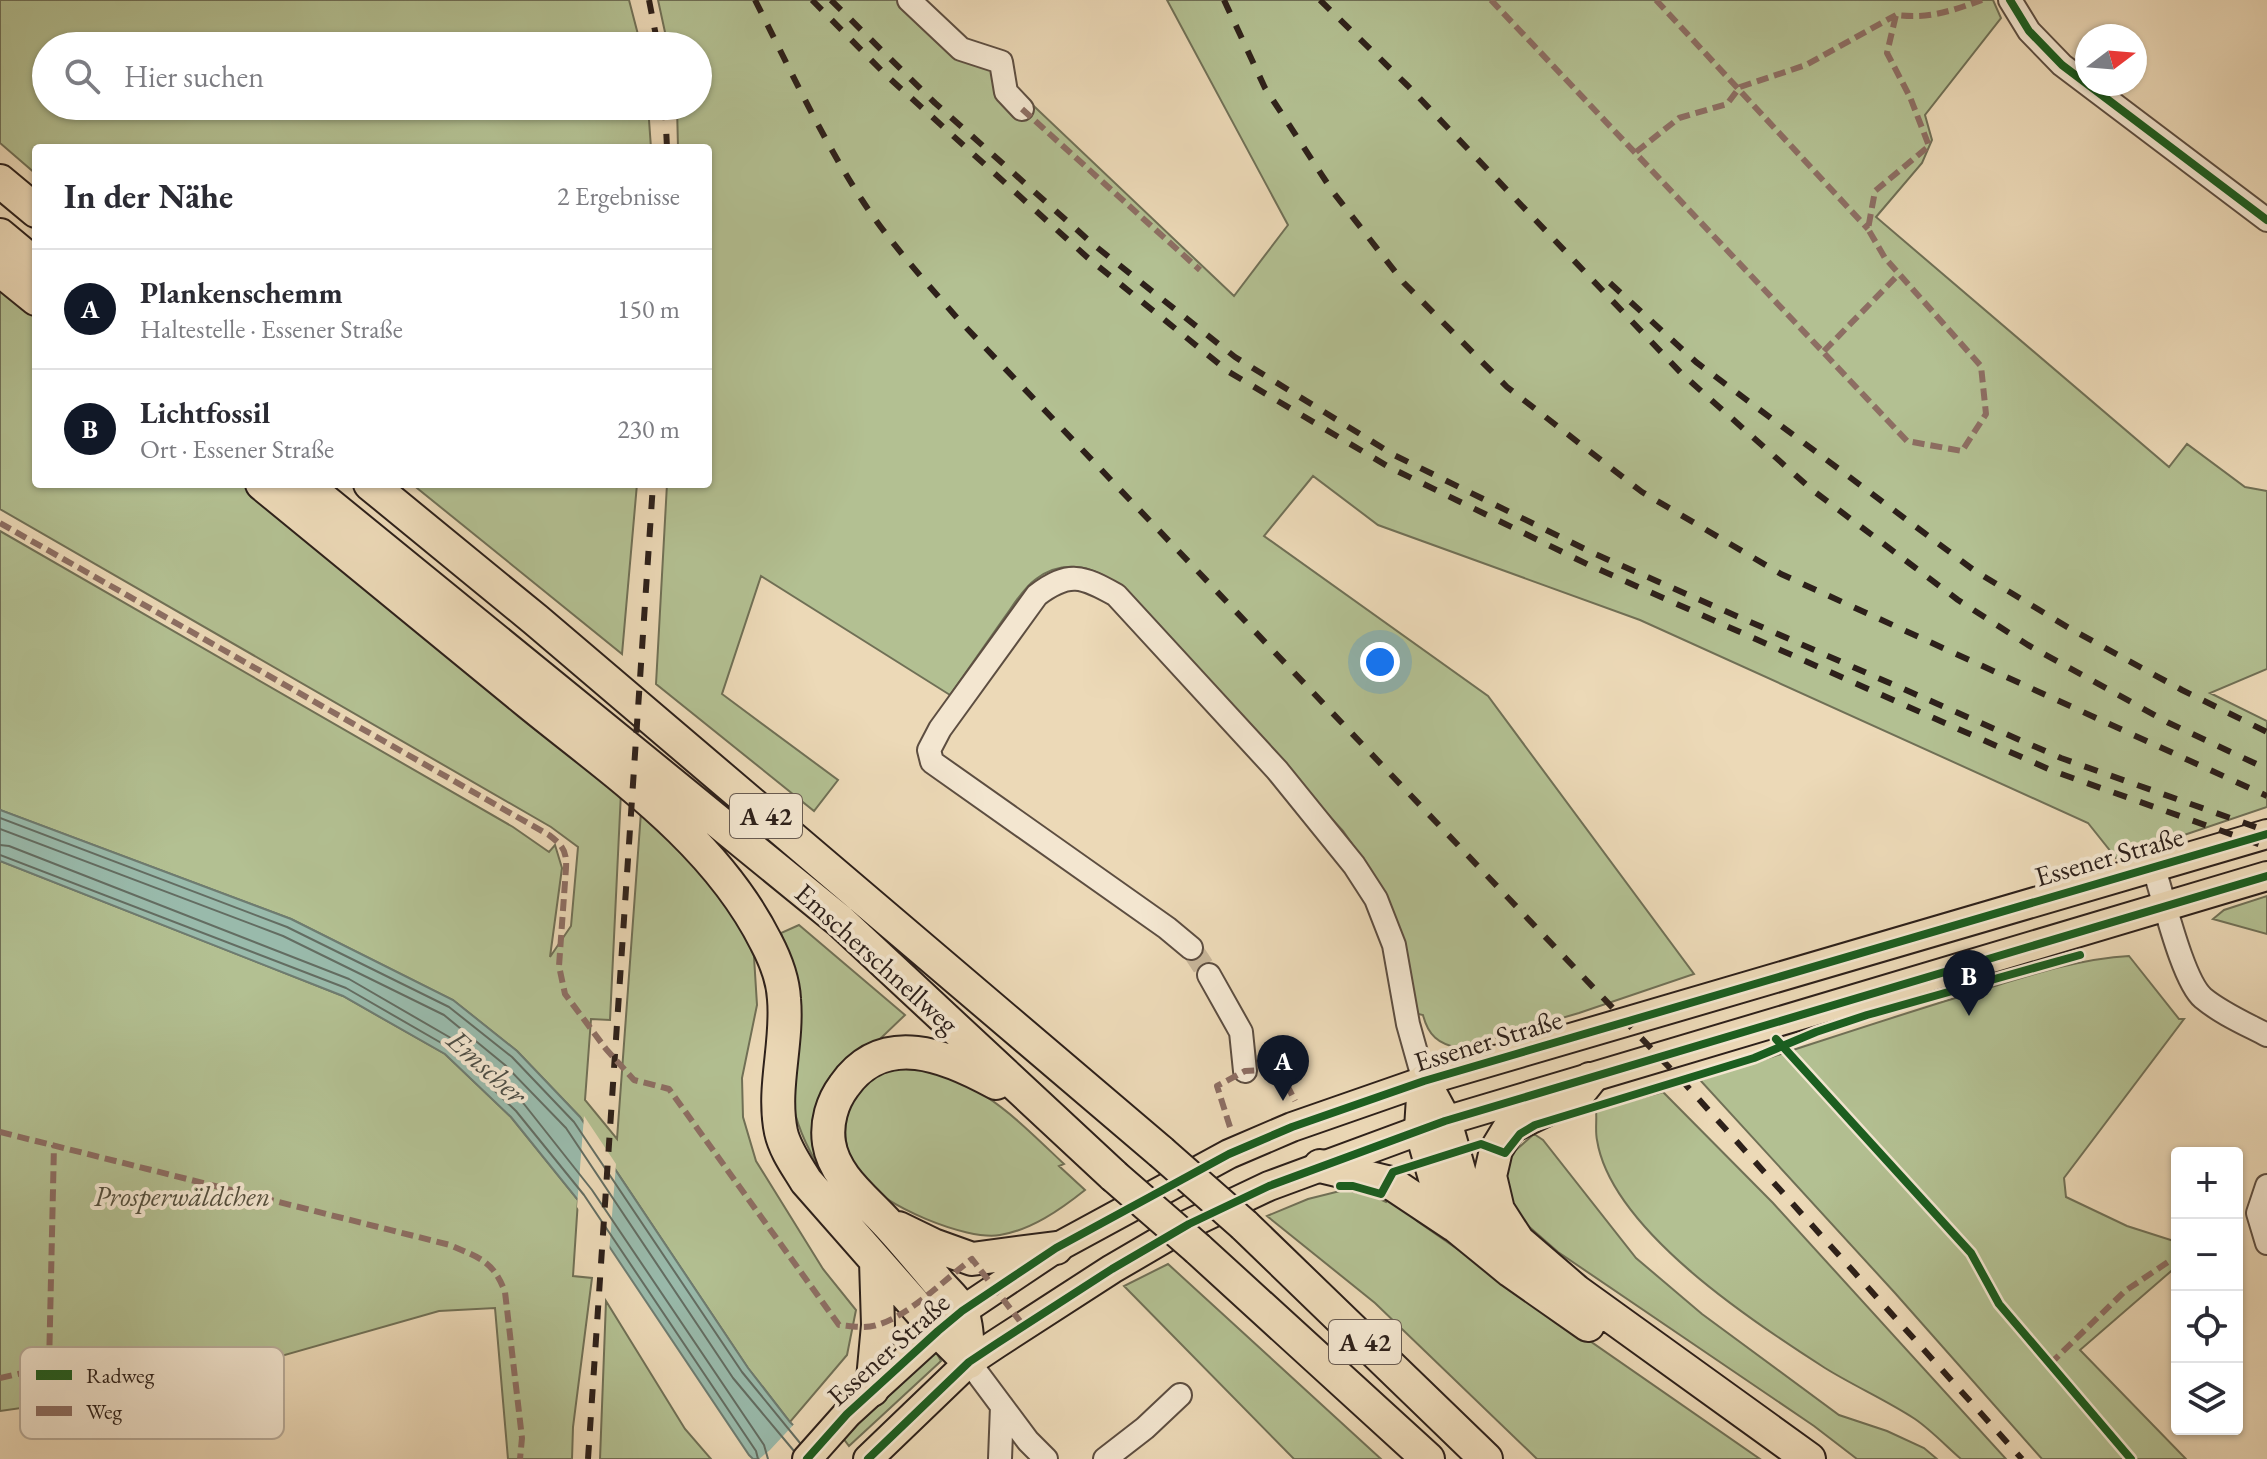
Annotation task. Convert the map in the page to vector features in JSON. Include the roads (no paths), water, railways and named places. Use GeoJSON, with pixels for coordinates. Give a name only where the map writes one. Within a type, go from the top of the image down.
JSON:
{"type":"FeatureCollection","features":[{"type":"Feature","properties":{"kind":"highway"},"geometry":{"type":"LineString","coordinates":[[0,181],[32,208]]}},
{"type":"Feature","properties":{"kind":"highway"},"geometry":{"type":"LineString","coordinates":[[0,235],[32,262]]}},
{"type":"Feature","properties":{"kind":"highway"},"geometry":{"type":"LineString","coordinates":[[0,270],[32,296]]}},
{"type":"Feature","properties":{"kind":"highway"},"geometry":{"type":"LineString","coordinates":[[267,488],[618,775],[691,837],[718,868],[765,940],[777,968],[784,998],[778,1079],[782,1133],[786,1145],[806,1181],[969,1362]]}},
{"type":"Feature","properties":{"kind":"highway","name":"Emscherschnellweg"},"geometry":{"type":"LineString","coordinates":[[309,488],[840,921],[1049,1117],[1428,1459]]}},
{"type":"Feature","properties":{"kind":"highway","name":"A 42"},"geometry":{"type":"LineString","coordinates":[[375,488],[548,630],[1161,1152],[1244,1225],[1486,1459]]}},
{"type":"Feature","properties":{"kind":"highway"},"geometry":{"type":"LineString","coordinates":[[969,1362],[962,1311],[889,1224],[842,1175],[829,1144],[828,1126],[833,1107],[841,1089],[869,1062],[897,1052],[917,1052],[954,1061],[995,1082],[1049,1117]]}},
{"type":"Feature","properties":{"kind":"highway"},"geometry":{"type":"LineString","coordinates":[[1590,1079],[1578,1094],[1510,1127],[1496,1150],[1490,1176],[1498,1210],[1518,1241],[1576,1291],[1809,1459]]}},
{"type":"Feature","properties":{"kind":"highway"},"geometry":{"type":"LineString","coordinates":[[1424,1081],[1433,1125],[1440,1196],[1456,1226]]}},
{"type":"Feature","properties":{"kind":"highway"},"geometry":{"type":"LineString","coordinates":[[1433,1125],[1471,1200],[1499,1240],[1533,1268],[1576,1291]]}},
{"type":"Feature","properties":{"kind":"highway"},"geometry":{"type":"LineString","coordinates":[[1320,1166],[1391,1183],[1456,1226],[1511,1271],[1777,1459]]}},
{"type":"Feature","properties":{"kind":"highway"},"geometry":{"type":"LineString","coordinates":[[889,1224],[972,1259],[1056,1248]]}},
{"type":"Feature","properties":{"kind":"highway"},"geometry":{"type":"LineString","coordinates":[[872,1390],[878,1325],[876,1261]]}},
{"type":"Feature","properties":{"kind":"main road","name":"Essener Straße"},"geometry":{"type":"LineString","coordinates":[[807,1459],[872,1390],[962,1311],[1056,1248],[1229,1154],[1292,1127],[1424,1081],[2267,834]]}},
{"type":"Feature","properties":{"kind":"main road"},"geometry":{"type":"LineString","coordinates":[[868,1459],[969,1362],[1066,1298],[1189,1224],[1269,1186],[1433,1125],[2267,876]]}},
{"type":"Feature","properties":{"kind":"street"},"geometry":{"type":"LineString","coordinates":[[909,0],[961,49],[1001,62],[1006,92],[1022,109]]}},
{"type":"Feature","properties":{"kind":"street"},"geometry":{"type":"LineString","coordinates":[[2010,0],[2029,31],[2062,65],[2267,220]]}},
{"type":"Feature","properties":{"kind":"street"},"geometry":{"type":"LineString","coordinates":[[1191,948],[932,762],[929,750],[940,729],[1037,595],[1053,583],[1075,577],[1090,580],[1116,595],[1277,770],[1354,865],[1376,899],[1394,945],[1408,1024],[1424,1081]]}},
{"type":"Feature","properties":{"kind":"street"},"geometry":{"type":"LineString","coordinates":[[2153,866],[2175,945],[2200,996],[2267,1035]]}},
{"type":"Feature","properties":{"kind":"street"},"geometry":{"type":"LineString","coordinates":[[1209,975],[1241,1032],[1245,1071]]}},
{"type":"Feature","properties":{"kind":"street"},"geometry":{"type":"LineString","coordinates":[[2267,1186],[2258,1213],[2267,1243]]}},
{"type":"Feature","properties":{"kind":"street"},"geometry":{"type":"LineString","coordinates":[[969,1362],[1028,1441],[1046,1459]]}},
{"type":"Feature","properties":{"kind":"street"},"geometry":{"type":"LineString","coordinates":[[1105,1459],[1180,1395]]}},
{"type":"Feature","properties":{"kind":"street"},"geometry":{"type":"LineString","coordinates":[[1000,1459],[1002,1406]]}},
{"type":"Feature","properties":{"kind":"water","name":"Emscher"},"geometry":{"type":"Polygon","coordinates":[[[0,810],[291,919],[453,1000],[517,1051],[580,1117],[748,1368],[790,1422],[826,1459],[753,1459],[749,1455],[578,1200],[511,1117],[445,1054],[343,996],[0,861],[0,810]]]}},
{"type":"Feature","properties":{"kind":"tunnel"},"geometry":{"type":"LineString","coordinates":[[1191,948],[1209,975]]}},
{"type":"Feature","properties":{"kind":"railway"},"geometry":{"type":"LineString","coordinates":[[649,0],[655,32]]}},
{"type":"Feature","properties":{"kind":"railway"},"geometry":{"type":"LineString","coordinates":[[755,0],[806,102],[862,200],[908,261],[958,319],[1686,1085],[2022,1459]]}},
{"type":"Feature","properties":{"kind":"railway"},"geometry":{"type":"LineString","coordinates":[[812,0],[887,76],[1088,258],[1229,372],[1389,467],[1589,565],[2053,771],[2267,847]]}},
{"type":"Feature","properties":{"kind":"railway"},"geometry":{"type":"LineString","coordinates":[[831,0],[935,103],[1094,245],[1235,357],[1394,455],[1595,554],[2061,758],[2267,831]]}},
{"type":"Feature","properties":{"kind":"railway"},"geometry":{"type":"LineString","coordinates":[[1224,0],[1265,88],[1333,192],[1404,283],[1507,387],[1642,492],[1781,574],[2267,796]]}},
{"type":"Feature","properties":{"kind":"railway"},"geometry":{"type":"LineString","coordinates":[[1320,0],[1408,86],[1681,373],[1811,489],[1958,600],[2028,645],[2169,723],[2267,769]]}},
{"type":"Feature","properties":{"kind":"railway"},"geometry":{"type":"LineString","coordinates":[[666,120],[667,144]]}},
{"type":"Feature","properties":{"kind":"railway"},"geometry":{"type":"LineString","coordinates":[[1610,283],[1696,362],[1975,571],[2069,628],[2267,732]]}},
{"type":"Feature","properties":{"kind":"railway"},"geometry":{"type":"LineString","coordinates":[[588,1459],[653,488]]}},
{"type":"Feature","properties":{"kind":"place","name":"Lichtfossil"},"geometry":{"type":"Point","coordinates":[1969,1016]}},
{"type":"Feature","properties":{"kind":"place","name":"Plankenschemm"},"geometry":{"type":"Point","coordinates":[1283,1101]}},
{"type":"Feature","properties":{"kind":"park label","name":"Prosperwäldchen"},"geometry":{"type":"Point","coordinates":[182,1196]}}]}
